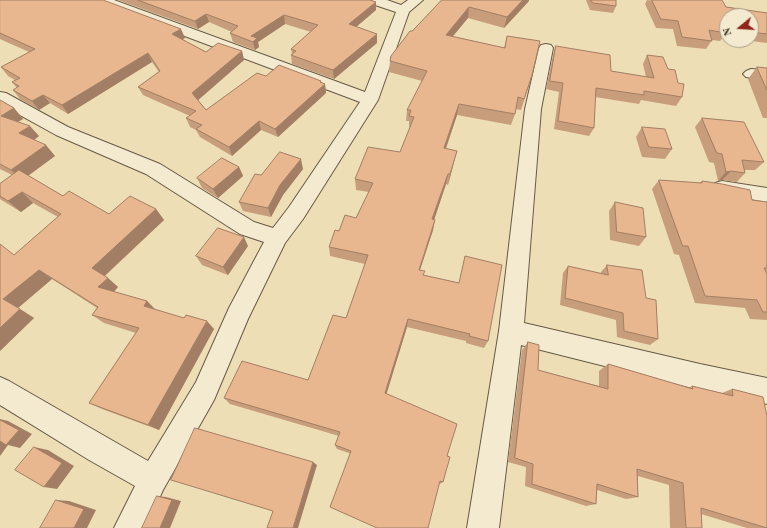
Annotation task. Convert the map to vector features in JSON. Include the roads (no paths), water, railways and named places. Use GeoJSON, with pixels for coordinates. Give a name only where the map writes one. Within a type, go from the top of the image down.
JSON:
{"type":"FeatureCollection","features":[{"type":"Feature","properties":{"kind":"street"},"geometry":{"type":"LineString","coordinates":[[102,0],[370,100]]}},
{"type":"Feature","properties":{"kind":"street"},"geometry":{"type":"LineString","coordinates":[[130,528],[153,480],[205,391],[236,316],[277,238],[296,213],[370,100],[410,5],[374,0]]}},
{"type":"Feature","properties":{"kind":"street"},"geometry":{"type":"LineString","coordinates":[[484,528],[510,331],[533,109],[546,48]]}},
{"type":"Feature","properties":{"kind":"street"},"geometry":{"type":"LineString","coordinates":[[751,74],[767,75]]}},
{"type":"Feature","properties":{"kind":"street"},"geometry":{"type":"LineString","coordinates":[[0,97],[62,131],[153,169],[246,228],[277,238]]}},
{"type":"Feature","properties":{"kind":"street"},"geometry":{"type":"LineString","coordinates":[[722,188],[767,195]]}},
{"type":"Feature","properties":{"kind":"street"},"geometry":{"type":"LineString","coordinates":[[510,331],[700,377],[767,391]]}},
{"type":"Feature","properties":{"kind":"street"},"geometry":{"type":"LineString","coordinates":[[0,390],[98,450],[153,480]]}}]}
